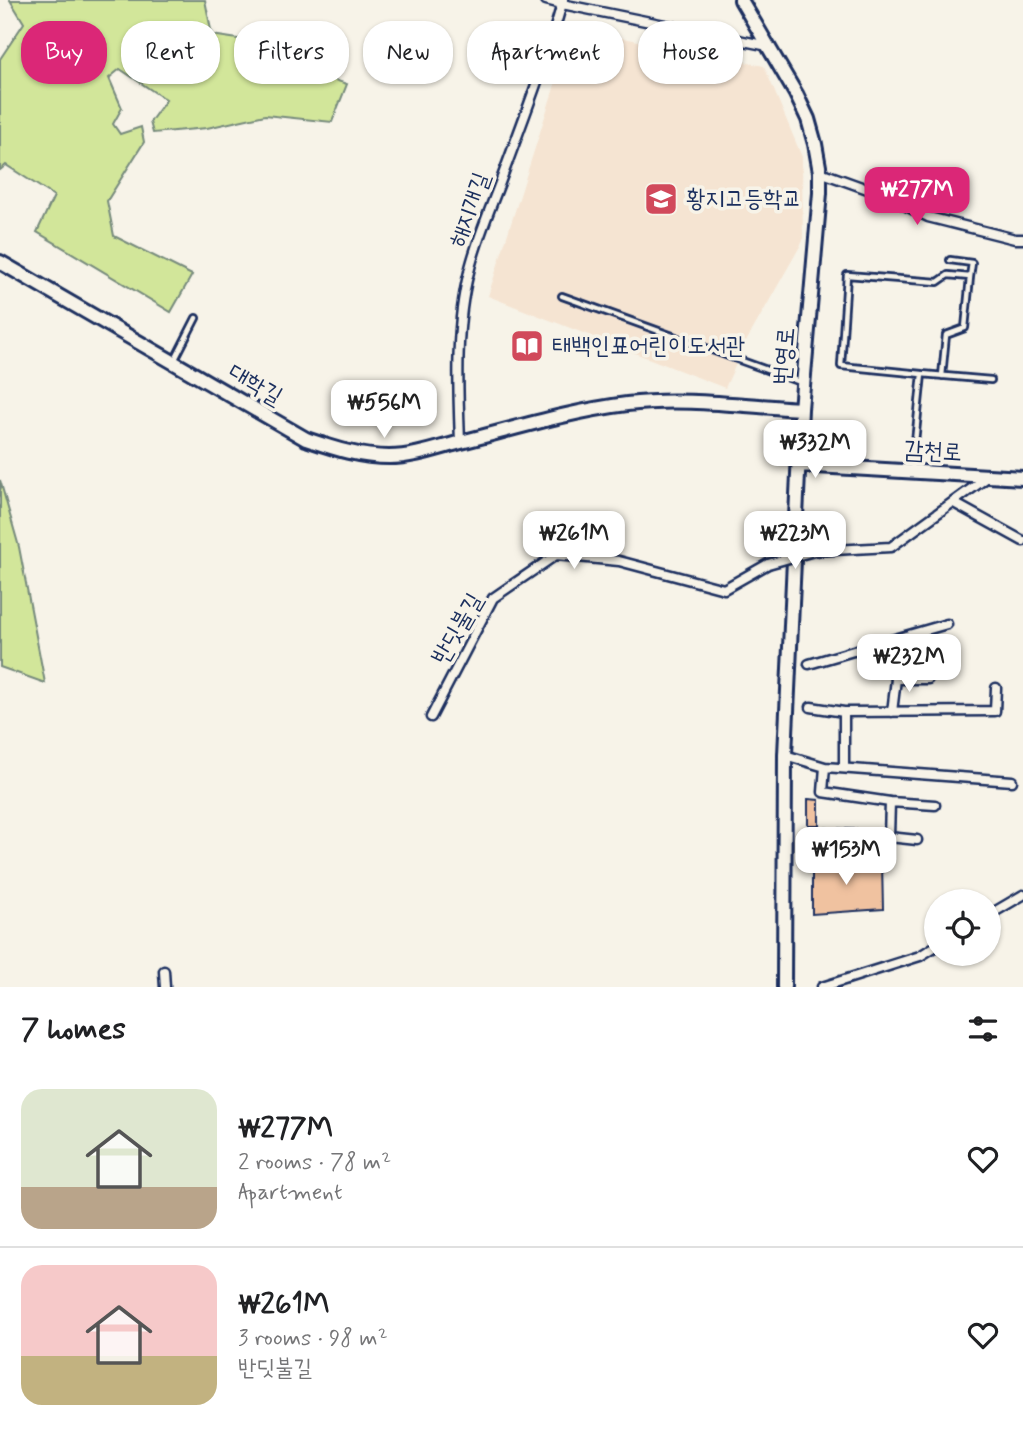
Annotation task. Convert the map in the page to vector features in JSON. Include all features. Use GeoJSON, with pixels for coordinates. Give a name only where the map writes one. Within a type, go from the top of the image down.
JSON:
{"type":"FeatureCollection","features":[{"type":"Feature","properties":{"kind":"street"},"geometry":{"type":"LineString","coordinates":[[547,0],[768,46]]}},
{"type":"Feature","properties":{"kind":"street","name":"번영로"},"geometry":{"type":"LineString","coordinates":[[741,0],[808,119],[816,144],[820,172],[803,383],[785,755],[784,987]]}},
{"type":"Feature","properties":{"kind":"street","name":"해지개길"},"geometry":{"type":"LineString","coordinates":[[460,442],[457,378],[468,274],[563,2]]}},
{"type":"Feature","properties":{"kind":"street"},"geometry":{"type":"LineString","coordinates":[[820,172],[884,195],[928,217],[1023,239]]}},
{"type":"Feature","properties":{"kind":"street","name":"대학길"},"geometry":{"type":"LineString","coordinates":[[0,262],[306,439],[360,455],[391,457],[420,453],[578,413],[628,404],[679,402],[802,409]]}},
{"type":"Feature","properties":{"kind":"street","name":"감천로"},"geometry":{"type":"LineString","coordinates":[[799,465],[1023,478]]}},
{"type":"Feature","properties":{"kind":"street"},"geometry":{"type":"LineString","coordinates":[[989,476],[954,503],[1023,541]]}},
{"type":"Feature","properties":{"kind":"street","name":"반딧불길"},"geometry":{"type":"LineString","coordinates":[[431,717],[494,598],[556,555],[619,561],[724,589],[768,564],[814,551],[891,547],[954,503]]}},
{"type":"Feature","properties":{"kind":"street"},"geometry":{"type":"LineString","coordinates":[[808,664],[947,624]]}},
{"type":"Feature","properties":{"kind":"street"},"geometry":{"type":"LineString","coordinates":[[881,643],[896,679],[892,712]]}},
{"type":"Feature","properties":{"kind":"street"},"geometry":{"type":"LineString","coordinates":[[896,679],[928,679]]}},
{"type":"Feature","properties":{"kind":"street"},"geometry":{"type":"LineString","coordinates":[[811,707],[844,712],[995,711],[996,688]]}},
{"type":"Feature","properties":{"kind":"street"},"geometry":{"type":"LineString","coordinates":[[844,712],[844,768]]}},
{"type":"Feature","properties":{"kind":"street"},"geometry":{"type":"LineString","coordinates":[[785,755],[825,767],[1012,781]]}},
{"type":"Feature","properties":{"kind":"street"},"geometry":{"type":"LineString","coordinates":[[825,767],[823,792],[890,802],[935,805]]}},
{"type":"Feature","properties":{"kind":"street"},"geometry":{"type":"LineString","coordinates":[[889,837],[890,802]]}},
{"type":"Feature","properties":{"kind":"street"},"geometry":{"type":"LineString","coordinates":[[821,833],[917,840]]}},
{"type":"Feature","properties":{"kind":"street"},"geometry":{"type":"LineString","coordinates":[[1001,908],[1023,895]]}},
{"type":"Feature","properties":{"kind":"street"},"geometry":{"type":"LineString","coordinates":[[822,987],[924,954]]}},
{"type":"Feature","properties":{"kind":"street"},"geometry":{"type":"LineString","coordinates":[[164,971],[165,987]]}},
{"type":"Feature","properties":{"kind":"lane"},"geometry":{"type":"LineString","coordinates":[[942,376],[946,335],[965,328],[972,262],[950,260]]}},
{"type":"Feature","properties":{"kind":"lane"},"geometry":{"type":"LineString","coordinates":[[970,277],[948,275],[938,282],[847,275],[841,366],[991,380]]}},
{"type":"Feature","properties":{"kind":"lane"},"geometry":{"type":"LineString","coordinates":[[562,296],[803,383]]}},
{"type":"Feature","properties":{"kind":"lane"},"geometry":{"type":"LineString","coordinates":[[174,362],[197,318]]}},
{"type":"Feature","properties":{"kind":"lane"},"geometry":{"type":"LineString","coordinates":[[912,472],[922,374]]}},
{"type":"Feature","properties":{"kind":"shaded area","name":"황지고등학교"},"geometry":{"type":"Polygon","coordinates":[[[624,38],[638,41],[638,84],[743,84],[743,62],[764,66],[802,157],[803,241],[747,340],[725,388],[488,296],[555,84],[624,84],[624,38]]]}},
{"type":"Feature","properties":{"kind":"green space"},"geometry":{"type":"Polygon","coordinates":[[[10,0],[205,0],[209,21],[121,21],[121,70],[109,78],[122,108],[113,124],[120,134],[141,127],[144,142],[107,201],[114,236],[192,275],[171,312],[37,232],[54,196],[6,165],[0,170],[0,59],[21,28],[21,84],[107,84],[107,21],[23,21],[10,0]]]}},
{"type":"Feature","properties":{"kind":"green space"},"geometry":{"type":"Polygon","coordinates":[[[220,36],[234,38],[234,84],[347,84],[332,122],[265,115],[207,128],[153,133],[150,122],[166,100],[142,84],[220,84],[220,36]]]}},
{"type":"Feature","properties":{"kind":"green space"},"geometry":{"type":"Polygon","coordinates":[[[0,480],[19,547],[45,683],[0,667],[0,480]]]}},
{"type":"Feature","properties":{"kind":"building"},"geometry":{"type":"Polygon","coordinates":[[[808,799],[819,800],[819,825],[808,825],[808,799]]]}},
{"type":"Feature","properties":{"kind":"building"},"geometry":{"type":"Polygon","coordinates":[[[812,861],[882,863],[883,909],[812,914],[812,861]]]}},
{"type":"Feature","properties":{"kind":"place","name":"황지고등학교"},"geometry":{"type":"Point","coordinates":[661,199]}},
{"type":"Feature","properties":{"kind":"place","name":"태백인표어린이도서관"},"geometry":{"type":"Point","coordinates":[527,346]}}]}
